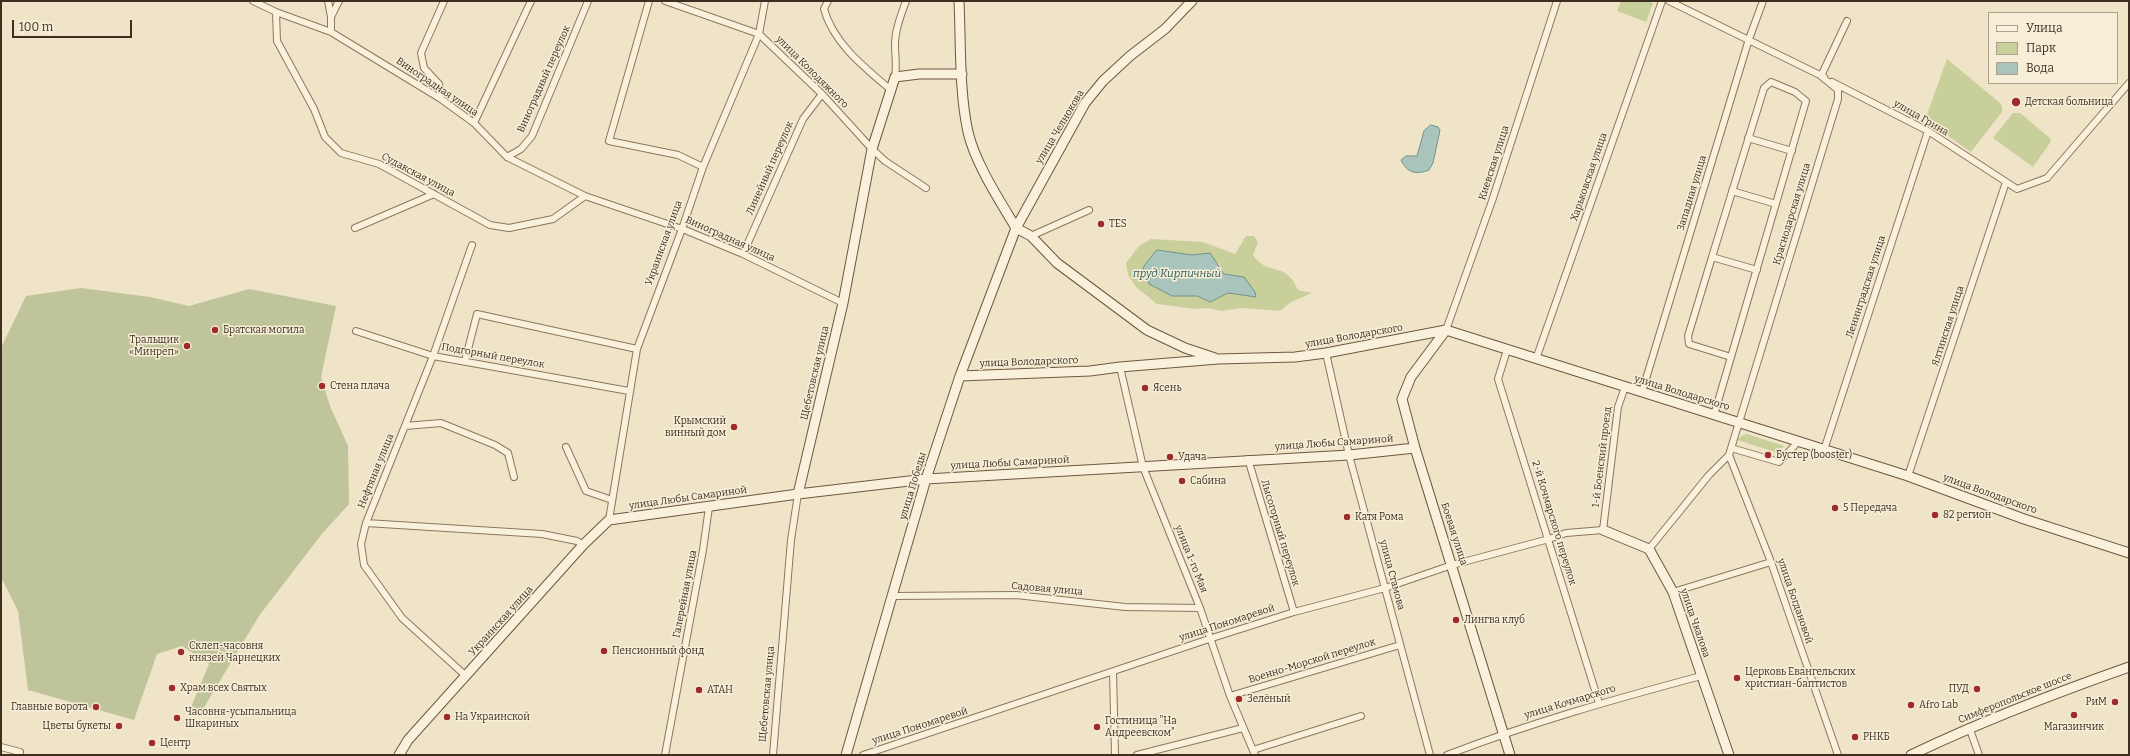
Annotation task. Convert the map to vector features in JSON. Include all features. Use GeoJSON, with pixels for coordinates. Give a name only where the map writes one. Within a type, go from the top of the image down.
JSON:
{"type":"FeatureCollection","features":[{"type":"Feature","properties":{"kind":"main road"},"geometry":{"type":"LineString","coordinates":[[959,1],[962,74],[968,133],[975,152],[993,189],[1016,228]]}},
{"type":"Feature","properties":{"kind":"main road","name":"улица Челнокова"},"geometry":{"type":"LineString","coordinates":[[1016,228],[1085,103],[1103,81],[1165,29],[1192,1]]}},
{"type":"Feature","properties":{"kind":"main road"},"geometry":{"type":"LineString","coordinates":[[895,77],[919,74],[962,74]]}},
{"type":"Feature","properties":{"kind":"main road","name":"Щебетовская улица"},"geometry":{"type":"LineString","coordinates":[[798,494],[843,303],[872,149],[895,77]]}},
{"type":"Feature","properties":{"kind":"main road","name":"улица Володарского"},"geometry":{"type":"LineString","coordinates":[[1016,228],[1031,236],[1057,263],[1147,330],[1186,348],[1218,359]]}},
{"type":"Feature","properties":{"kind":"main road","name":"улица Победы"},"geometry":{"type":"LineString","coordinates":[[846,755],[926,479],[960,376],[1016,228]]}},
{"type":"Feature","properties":{"kind":"main road","name":"улица Володарского"},"geometry":{"type":"LineString","coordinates":[[960,376],[1090,371],[1218,359],[1295,357],[1326,354],[1446,330],[1908,476],[2024,519],[2129,553]]}},
{"type":"Feature","properties":{"kind":"main road","name":"Боевая улица"},"geometry":{"type":"LineString","coordinates":[[1446,330],[1411,377],[1402,399],[1415,448],[1452,565],[1502,734],[1510,755]]}},
{"type":"Feature","properties":{"kind":"main road","name":"улица Любы Самариной"},"geometry":{"type":"LineString","coordinates":[[609,520],[798,494],[926,479],[1143,467],[1248,459],[1349,455],[1415,448]]}},
{"type":"Feature","properties":{"kind":"main road","name":"Украинская улица"},"geometry":{"type":"LineString","coordinates":[[399,755],[408,740],[583,545],[609,520]]}},
{"type":"Feature","properties":{"kind":"main road"},"geometry":{"type":"LineString","coordinates":[[1603,530],[1649,549]]}},
{"type":"Feature","properties":{"kind":"main road","name":"улица Чкалова"},"geometry":{"type":"LineString","coordinates":[[1649,549],[1673,592],[1729,755]]}},
{"type":"Feature","properties":{"kind":"main road","name":"Симферопольское шоссе"},"geometry":{"type":"LineString","coordinates":[[1911,755],[1969,728],[2058,692],[2129,667]]}},
{"type":"Feature","properties":{"kind":"street","name":"Виноградная улица"},"geometry":{"type":"LineString","coordinates":[[253,1],[276,12],[331,32],[441,99],[474,123],[507,157],[585,196],[682,229],[743,254],[843,303]]}},
{"type":"Feature","properties":{"kind":"street"},"geometry":{"type":"LineString","coordinates":[[328,1],[331,17],[331,32]]}},
{"type":"Feature","properties":{"kind":"street"},"geometry":{"type":"LineString","coordinates":[[331,17],[339,1]]}},
{"type":"Feature","properties":{"kind":"street"},"geometry":{"type":"LineString","coordinates":[[441,99],[439,84],[424,68],[421,53],[444,1]]}},
{"type":"Feature","properties":{"kind":"street"},"geometry":{"type":"LineString","coordinates":[[474,123],[531,1]]}},
{"type":"Feature","properties":{"kind":"street","name":"Виноградный переулок"},"geometry":{"type":"LineString","coordinates":[[507,157],[521,149],[532,136],[588,1]]}},
{"type":"Feature","properties":{"kind":"street"},"geometry":{"type":"LineString","coordinates":[[649,1],[610,141],[678,156],[702,167]]}},
{"type":"Feature","properties":{"kind":"street","name":"улица Колодяжного"},"geometry":{"type":"LineString","coordinates":[[665,1],[759,34],[822,94],[884,161],[926,188]]}},
{"type":"Feature","properties":{"kind":"street","name":"Украинская улица"},"geometry":{"type":"LineString","coordinates":[[609,520],[637,349],[682,229],[702,167],[759,34],[765,1]]}},
{"type":"Feature","properties":{"kind":"street"},"geometry":{"type":"LineString","coordinates":[[828,1],[824,9],[828,22],[856,60],[891,90]]}},
{"type":"Feature","properties":{"kind":"street","name":"Щебетовская улица"},"geometry":{"type":"LineString","coordinates":[[895,77],[897,65],[895,45],[896,31],[906,1]]}},
{"type":"Feature","properties":{"kind":"street","name":"Киевская улица"},"geometry":{"type":"LineString","coordinates":[[1446,330],[1492,201],[1557,1]]}},
{"type":"Feature","properties":{"kind":"street","name":"Харьковская улица"},"geometry":{"type":"LineString","coordinates":[[1536,359],[1662,1]]}},
{"type":"Feature","properties":{"kind":"street","name":"улица Грина"},"geometry":{"type":"LineString","coordinates":[[1669,1],[1749,39],[1928,131],[2017,189],[2047,178],[2129,83]]}},
{"type":"Feature","properties":{"kind":"street","name":"Западная улица"},"geometry":{"type":"LineString","coordinates":[[1642,392],[1749,39],[1763,1]]}},
{"type":"Feature","properties":{"kind":"street","name":"Судакская улица"},"geometry":{"type":"LineString","coordinates":[[276,12],[277,41],[314,109],[325,137],[341,153],[378,164],[490,225],[509,228],[553,219],[585,196]]}},
{"type":"Feature","properties":{"kind":"street"},"geometry":{"type":"LineString","coordinates":[[1821,76],[1847,21]]}},
{"type":"Feature","properties":{"kind":"street","name":"Краснодарская улица"},"geometry":{"type":"LineString","coordinates":[[1739,422],[1838,99],[1838,90],[1821,76]]}},
{"type":"Feature","properties":{"kind":"street"},"geometry":{"type":"LineString","coordinates":[[1714,415],[1806,102],[1794,92],[1771,82],[1764,88],[1688,336],[1689,344],[1731,357]]}},
{"type":"Feature","properties":{"kind":"street","name":"Линейный переулок"},"geometry":{"type":"LineString","coordinates":[[743,254],[803,119],[822,94]]}},
{"type":"Feature","properties":{"kind":"street","name":"Ленинградская улица"},"geometry":{"type":"LineString","coordinates":[[1824,450],[1928,131]]}},
{"type":"Feature","properties":{"kind":"street"},"geometry":{"type":"LineString","coordinates":[[1748,138],[1792,151]]}},
{"type":"Feature","properties":{"kind":"street","name":"Ялтинская улица"},"geometry":{"type":"LineString","coordinates":[[1908,476],[2006,182]]}},
{"type":"Feature","properties":{"kind":"street"},"geometry":{"type":"LineString","coordinates":[[1732,191],[1776,204]]}},
{"type":"Feature","properties":{"kind":"street"},"geometry":{"type":"LineString","coordinates":[[355,228],[434,194]]}},
{"type":"Feature","properties":{"kind":"street"},"geometry":{"type":"LineString","coordinates":[[1031,236],[1089,210]]}},
{"type":"Feature","properties":{"kind":"street","name":"Нефтяная улица"},"geometry":{"type":"LineString","coordinates":[[466,676],[402,618],[364,565],[361,544],[366,523],[433,356],[472,245]]}},
{"type":"Feature","properties":{"kind":"street"},"geometry":{"type":"LineString","coordinates":[[1712,257],[1757,270]]}},
{"type":"Feature","properties":{"kind":"street"},"geometry":{"type":"LineString","coordinates":[[465,361],[477,314],[637,349]]}},
{"type":"Feature","properties":{"kind":"street","name":"Подгорный переулок"},"geometry":{"type":"LineString","coordinates":[[356,331],[433,356],[630,391]]}},
{"type":"Feature","properties":{"kind":"street","name":"2-й Кочмарского переулок"},"geometry":{"type":"LineString","coordinates":[[1507,350],[1498,379],[1550,539],[1599,703]]}},
{"type":"Feature","properties":{"kind":"street","name":"улица Стамова"},"geometry":{"type":"LineString","coordinates":[[1326,354],[1349,455],[1430,755]]}},
{"type":"Feature","properties":{"kind":"street","name":"улица 1-го Мая"},"geometry":{"type":"LineString","coordinates":[[1120,367],[1143,467],[1200,608],[1209,639],[1230,696],[1254,753]]}},
{"type":"Feature","properties":{"kind":"street","name":"1-й Боенский проезд"},"geometry":{"type":"LineString","coordinates":[[1603,530],[1618,407],[1625,387]]}},
{"type":"Feature","properties":{"kind":"street"},"geometry":{"type":"LineString","coordinates":[[1649,549],[1708,475],[1720,461],[1729,455],[1739,422]]}},
{"type":"Feature","properties":{"kind":"street"},"geometry":{"type":"LineString","coordinates":[[405,426],[441,423],[494,445],[508,453],[514,477]]}},
{"type":"Feature","properties":{"kind":"street"},"geometry":{"type":"LineString","coordinates":[[1731,448],[1779,462],[1798,442]]}},
{"type":"Feature","properties":{"kind":"street"},"geometry":{"type":"LineString","coordinates":[[566,447],[586,491],[612,500]]}},
{"type":"Feature","properties":{"kind":"street","name":"улица Богдановой"},"geometry":{"type":"LineString","coordinates":[[1729,455],[1771,562],[1838,755]]}},
{"type":"Feature","properties":{"kind":"street","name":"Лысогорный переулок"},"geometry":{"type":"LineString","coordinates":[[1248,459],[1294,612]]}},
{"type":"Feature","properties":{"kind":"street","name":"Щебетовская улица"},"geometry":{"type":"LineString","coordinates":[[773,755],[791,540],[798,494]]}},
{"type":"Feature","properties":{"kind":"street","name":"Галерейная улица"},"geometry":{"type":"LineString","coordinates":[[664,755],[703,550],[709,507]]}},
{"type":"Feature","properties":{"kind":"street"},"geometry":{"type":"LineString","coordinates":[[366,523],[542,534],[577,541],[583,545]]}},
{"type":"Feature","properties":{"kind":"street","name":"улица Пономаревой"},"geometry":{"type":"LineString","coordinates":[[863,755],[1294,612],[1386,588],[1452,565],[1550,539],[1566,532],[1603,530]]}},
{"type":"Feature","properties":{"kind":"street"},"geometry":{"type":"LineString","coordinates":[[1673,592],[1771,562]]}},
{"type":"Feature","properties":{"kind":"street","name":"Садовая улица"},"geometry":{"type":"LineString","coordinates":[[893,596],[1016,595],[1125,607],[1200,608]]}},
{"type":"Feature","properties":{"kind":"street","name":"Военно-Морской переулок"},"geometry":{"type":"LineString","coordinates":[[1230,696],[1400,645]]}},
{"type":"Feature","properties":{"kind":"street"},"geometry":{"type":"LineString","coordinates":[[1113,672],[1116,755]]}},
{"type":"Feature","properties":{"kind":"street","name":"улица Кочмарского"},"geometry":{"type":"LineString","coordinates":[[1447,755],[1502,734],[1599,703],[1701,676]]}},
{"type":"Feature","properties":{"kind":"street"},"geometry":{"type":"LineString","coordinates":[[1254,753],[1361,716]]}},
{"type":"Feature","properties":{"kind":"street"},"geometry":{"type":"LineString","coordinates":[[1137,755],[1243,728]]}},
{"type":"Feature","properties":{"kind":"street"},"geometry":{"type":"LineString","coordinates":[[1969,728],[1979,755]]}},
{"type":"Feature","properties":{"kind":"street"},"geometry":{"type":"LineString","coordinates":[[1,747],[20,752]]}},
{"type":"Feature","properties":{"kind":"green space"},"geometry":{"type":"Polygon","coordinates":[[[1621,1],[1647,1],[1653,3],[1646,22],[1617,11],[1621,1]]]}},
{"type":"Feature","properties":{"kind":"green space"},"geometry":{"type":"Polygon","coordinates":[[[1947,59],[2002,106],[2002,112],[1971,152],[1925,120],[1947,59]]]}},
{"type":"Feature","properties":{"kind":"green space"},"geometry":{"type":"Polygon","coordinates":[[[2013,113],[2020,113],[2051,139],[2050,143],[2033,167],[1993,138],[2013,113]]]}},
{"type":"Feature","properties":{"kind":"green space"},"geometry":{"type":"Polygon","coordinates":[[[1246,236],[1254,236],[1258,242],[1253,255],[1258,262],[1264,266],[1288,275],[1298,290],[1312,293],[1291,302],[1280,311],[1242,308],[1221,311],[1209,308],[1195,309],[1157,304],[1136,287],[1128,275],[1126,263],[1139,246],[1151,239],[1203,242],[1235,254],[1246,236]],[[1157,250],[1172,296],[1197,296],[1210,302],[1228,293],[1256,297],[1244,277],[1224,274],[1219,264],[1192,255],[1157,250]]]}},
{"type":"Feature","properties":{"kind":"green space"},"geometry":{"type":"Polygon","coordinates":[[[81,288],[150,297],[189,306],[249,289],[336,306],[321,377],[330,406],[348,446],[349,504],[321,535],[259,616],[200,714],[189,712],[209,664],[182,646],[157,654],[134,720],[28,690],[18,611],[1,577],[1,348],[26,296],[81,288]]]}},
{"type":"Feature","properties":{"kind":"green space"},"geometry":{"type":"Polygon","coordinates":[[[1747,434],[1784,446],[1778,453],[1737,440],[1743,435],[1747,434]]]}},
{"type":"Feature","properties":{"kind":"water"},"geometry":{"type":"Polygon","coordinates":[[[1431,125],[1438,127],[1440,130],[1433,163],[1429,170],[1412,172],[1406,168],[1401,160],[1406,156],[1417,156],[1424,131],[1431,125]]]}},
{"type":"Feature","properties":{"kind":"water","name":"пруд Кирпичный"},"geometry":{"type":"Polygon","coordinates":[[[1157,250],[1192,255],[1210,253],[1224,274],[1244,277],[1255,292],[1256,297],[1228,293],[1210,302],[1197,296],[1172,296],[1149,284],[1143,268],[1157,250]]]}},
{"type":"Feature","properties":{"kind":"place","name":"Детская больница"},"geometry":{"type":"Point","coordinates":[2016,102]}},
{"type":"Feature","properties":{"kind":"place","name":"TES"},"geometry":{"type":"Point","coordinates":[1101,224]}},
{"type":"Feature","properties":{"kind":"place","name":"Братская могила"},"geometry":{"type":"Point","coordinates":[215,330]}},
{"type":"Feature","properties":{"kind":"place","name":"Тральщик «Минреп»"},"geometry":{"type":"Point","coordinates":[187,346]}},
{"type":"Feature","properties":{"kind":"place","name":"Стена плача"},"geometry":{"type":"Point","coordinates":[322,386]}},
{"type":"Feature","properties":{"kind":"place","name":"Ясень"},"geometry":{"type":"Point","coordinates":[1145,388]}},
{"type":"Feature","properties":{"kind":"place","name":"Крымский винный дом"},"geometry":{"type":"Point","coordinates":[734,427]}},
{"type":"Feature","properties":{"kind":"place","name":"Бустер (booster)"},"geometry":{"type":"Point","coordinates":[1768,455]}},
{"type":"Feature","properties":{"kind":"place","name":"Удача"},"geometry":{"type":"Point","coordinates":[1170,457]}},
{"type":"Feature","properties":{"kind":"place","name":"Сабина"},"geometry":{"type":"Point","coordinates":[1182,481]}},
{"type":"Feature","properties":{"kind":"place","name":"5 Передача"},"geometry":{"type":"Point","coordinates":[1835,508]}},
{"type":"Feature","properties":{"kind":"place","name":"82 регион"},"geometry":{"type":"Point","coordinates":[1935,515]}},
{"type":"Feature","properties":{"kind":"place","name":"Катя Рома"},"geometry":{"type":"Point","coordinates":[1347,517]}},
{"type":"Feature","properties":{"kind":"place","name":"Лингва клуб"},"geometry":{"type":"Point","coordinates":[1456,620]}},
{"type":"Feature","properties":{"kind":"place","name":"Пенсионный фонд"},"geometry":{"type":"Point","coordinates":[604,651]}},
{"type":"Feature","properties":{"kind":"place","name":"Склеп-часовня князей Чарнецких"},"geometry":{"type":"Point","coordinates":[181,652]}},
{"type":"Feature","properties":{"kind":"place","name":"Церковь Евангельских христиан-баптистов"},"geometry":{"type":"Point","coordinates":[1737,678]}},
{"type":"Feature","properties":{"kind":"place","name":"Храм всех Святых"},"geometry":{"type":"Point","coordinates":[172,688]}},
{"type":"Feature","properties":{"kind":"place","name":"ПУД"},"geometry":{"type":"Point","coordinates":[1977,689]}},
{"type":"Feature","properties":{"kind":"place","name":"АТАН"},"geometry":{"type":"Point","coordinates":[699,690]}},
{"type":"Feature","properties":{"kind":"place","name":"Зелёный"},"geometry":{"type":"Point","coordinates":[1239,699]}},
{"type":"Feature","properties":{"kind":"place","name":"РиМ"},"geometry":{"type":"Point","coordinates":[2115,702]}},
{"type":"Feature","properties":{"kind":"place","name":"Afro Lab"},"geometry":{"type":"Point","coordinates":[1911,705]}},
{"type":"Feature","properties":{"kind":"place","name":"Главные ворота"},"geometry":{"type":"Point","coordinates":[96,707]}},
{"type":"Feature","properties":{"kind":"place","name":"Магазинчик"},"geometry":{"type":"Point","coordinates":[2074,715]}},
{"type":"Feature","properties":{"kind":"place","name":"На Украинской"},"geometry":{"type":"Point","coordinates":[447,717]}},
{"type":"Feature","properties":{"kind":"place","name":"Часовня-усыпальница Шкариных"},"geometry":{"type":"Point","coordinates":[177,718]}},
{"type":"Feature","properties":{"kind":"place","name":"Цветы букеты"},"geometry":{"type":"Point","coordinates":[119,726]}},
{"type":"Feature","properties":{"kind":"place","name":"Гостиница \"На Андреевском\""},"geometry":{"type":"Point","coordinates":[1097,727]}},
{"type":"Feature","properties":{"kind":"place","name":"РНКБ"},"geometry":{"type":"Point","coordinates":[1855,737]}},
{"type":"Feature","properties":{"kind":"place","name":"Центр"},"geometry":{"type":"Point","coordinates":[152,743]}}]}
